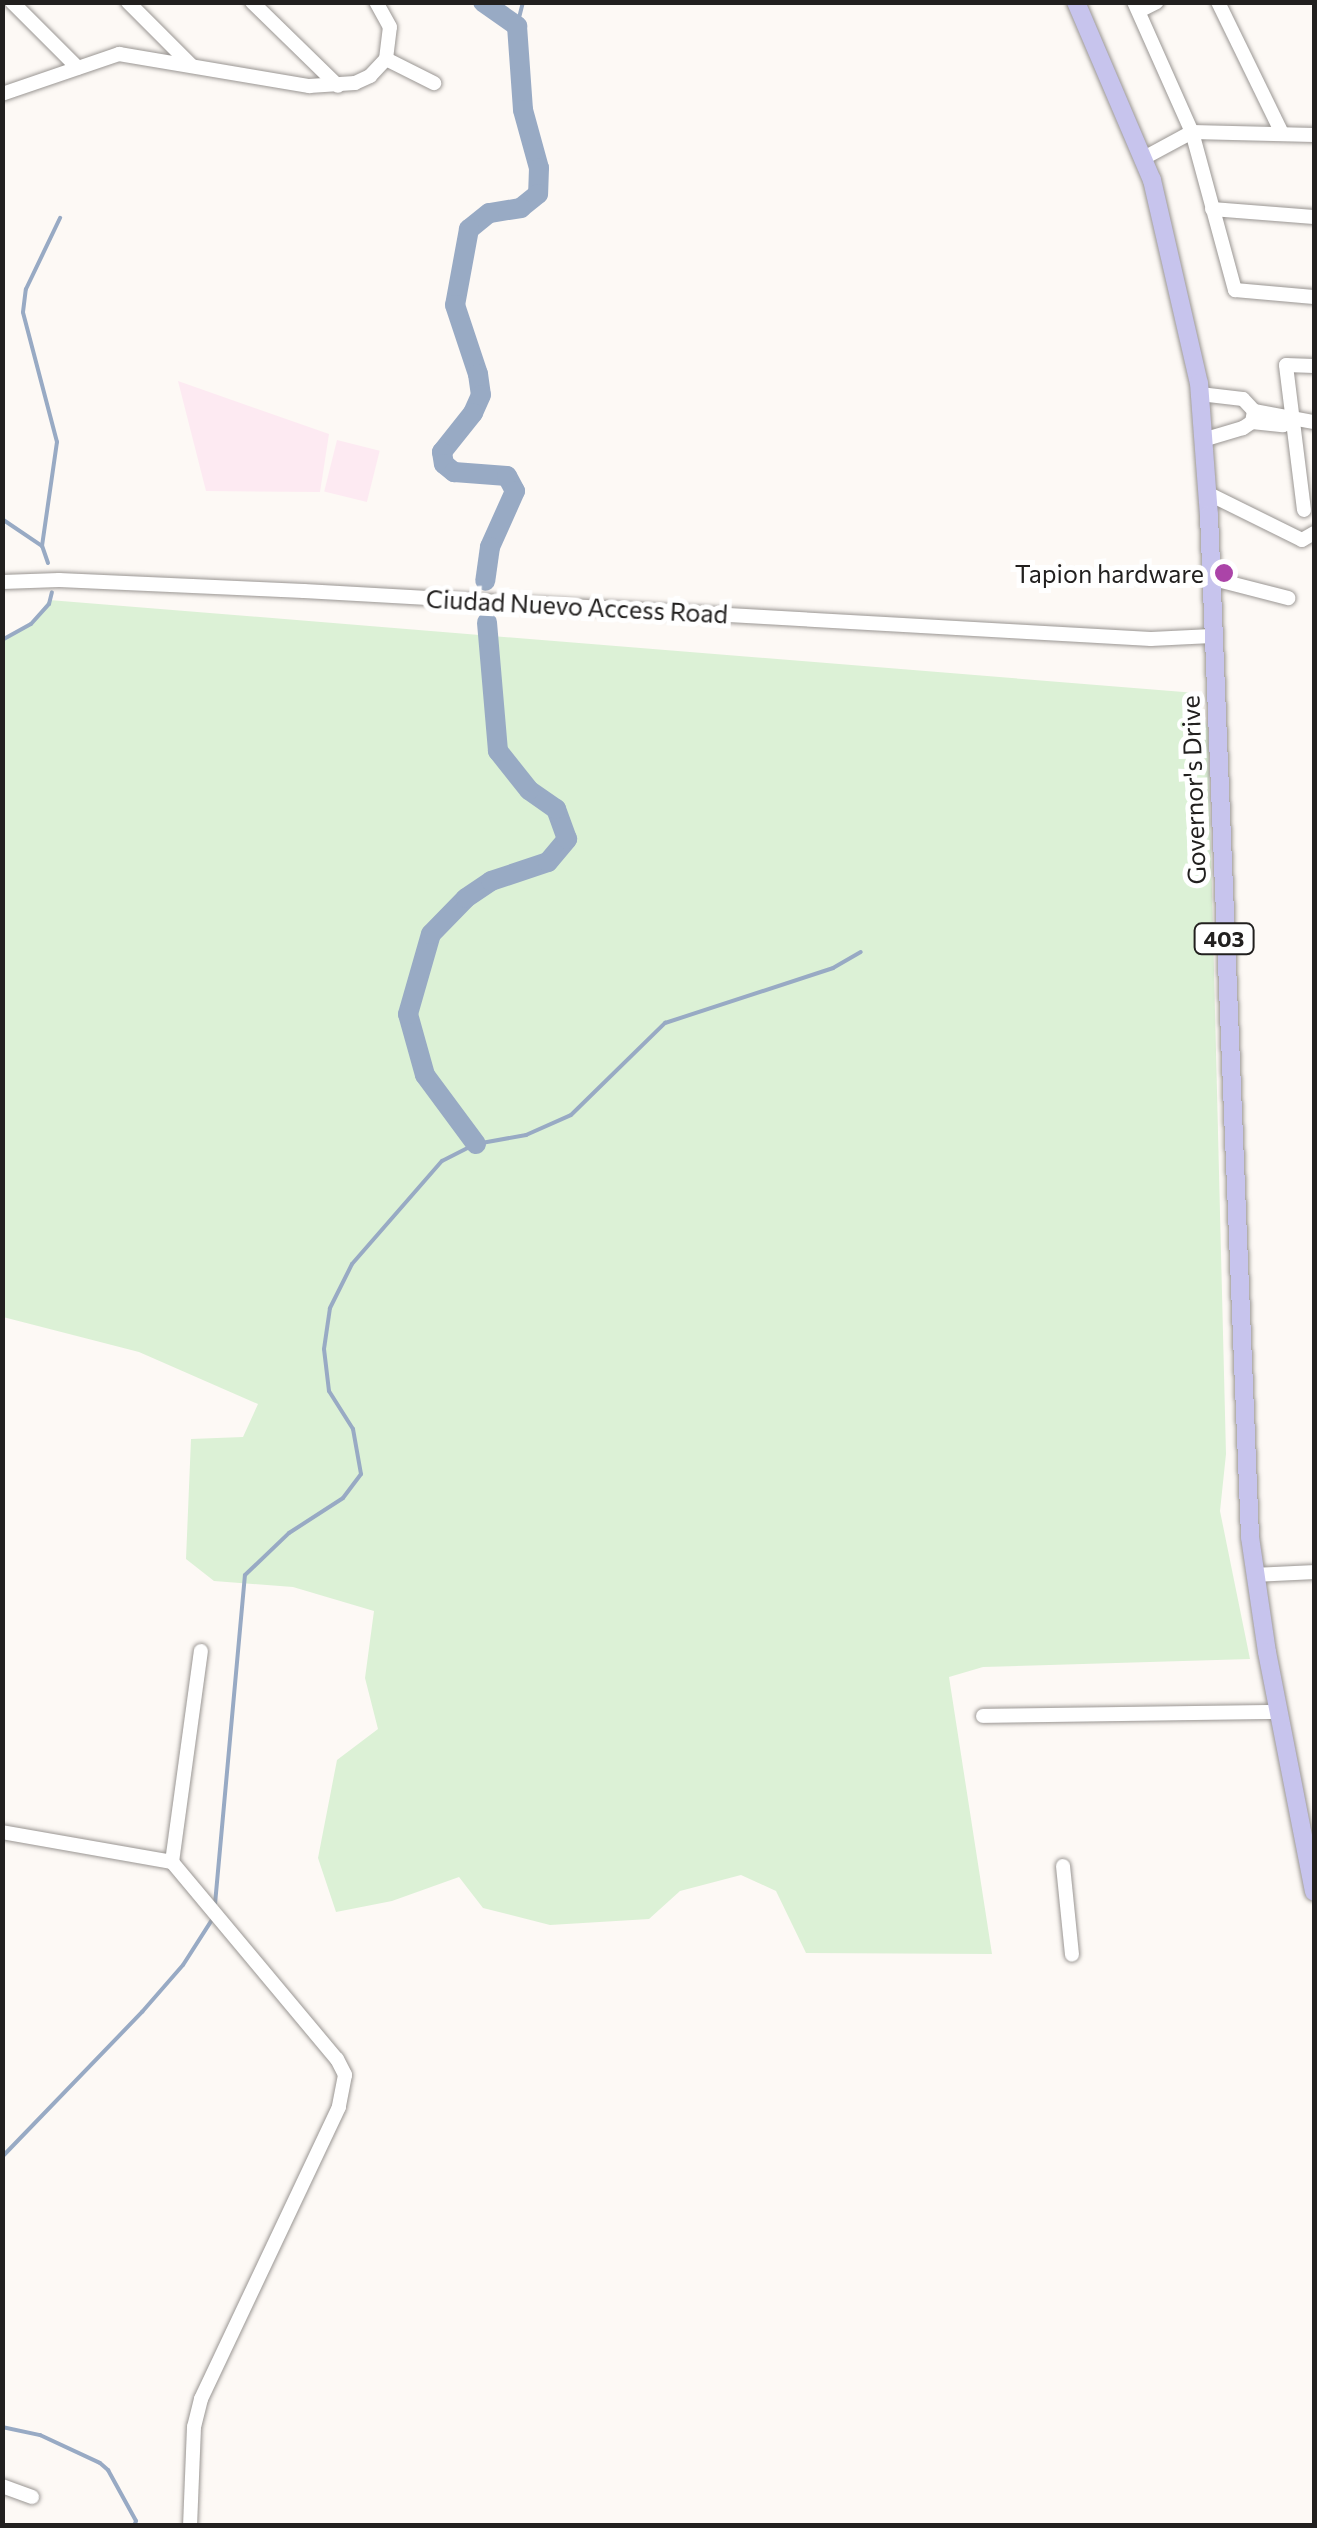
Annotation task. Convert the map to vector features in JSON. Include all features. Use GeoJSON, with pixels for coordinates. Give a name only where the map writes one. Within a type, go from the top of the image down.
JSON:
{"type":"FeatureCollection","features":[{"type":"Feature","properties":{"kind":"main road","name":"Governor's Drive"},"geometry":{"type":"LineString","coordinates":[[1076,2],[1144,158],[1178,277],[1200,394],[1208,493],[1247,1501],[1254,1576],[1314,1891]]}},
{"type":"Feature","properties":{"kind":"street"},"geometry":{"type":"LineString","coordinates":[[2,10],[11,2],[78,68]]}},
{"type":"Feature","properties":{"kind":"street"},"geometry":{"type":"LineString","coordinates":[[128,2],[192,66]]}},
{"type":"Feature","properties":{"kind":"street"},"geometry":{"type":"LineString","coordinates":[[252,2],[338,86]]}},
{"type":"Feature","properties":{"kind":"street"},"geometry":{"type":"LineString","coordinates":[[2,94],[120,54],[308,86],[338,86],[370,76],[386,59],[390,27],[376,2]]}},
{"type":"Feature","properties":{"kind":"street"},"geometry":{"type":"LineString","coordinates":[[1157,2],[1136,7],[1192,132],[1235,290],[1314,297]]}},
{"type":"Feature","properties":{"kind":"street"},"geometry":{"type":"LineString","coordinates":[[1218,2],[1282,133]]}},
{"type":"Feature","properties":{"kind":"street"},"geometry":{"type":"LineString","coordinates":[[386,59],[434,83]]}},
{"type":"Feature","properties":{"kind":"street"},"geometry":{"type":"LineString","coordinates":[[1144,158],[1192,132],[1314,136]]}},
{"type":"Feature","properties":{"kind":"street"},"geometry":{"type":"LineString","coordinates":[[1212,209],[1314,217]]}},
{"type":"Feature","properties":{"kind":"street"},"geometry":{"type":"LineString","coordinates":[[1304,510],[1286,365],[1314,366]]}},
{"type":"Feature","properties":{"kind":"street"},"geometry":{"type":"LineString","coordinates":[[1200,394],[1242,400],[1253,416],[1283,425],[1293,420],[1314,422]]}},
{"type":"Feature","properties":{"kind":"street"},"geometry":{"type":"LineString","coordinates":[[1203,440],[1227,436],[1253,416]]}},
{"type":"Feature","properties":{"kind":"street"},"geometry":{"type":"LineString","coordinates":[[1208,493],[1302,540],[1314,533]]}},
{"type":"Feature","properties":{"kind":"street"},"geometry":{"type":"LineString","coordinates":[[1210,578],[1288,598]]}},
{"type":"Feature","properties":{"kind":"street","name":"Ciudad Nuevo Access Road"},"geometry":{"type":"LineString","coordinates":[[2,582],[285,590],[1212,642]]}},
{"type":"Feature","properties":{"kind":"street"},"geometry":{"type":"LineString","coordinates":[[1254,1576],[1314,1572]]}},
{"type":"Feature","properties":{"kind":"street"},"geometry":{"type":"LineString","coordinates":[[172,1862],[202,1651]]}},
{"type":"Feature","properties":{"kind":"street"},"geometry":{"type":"LineString","coordinates":[[983,1716],[1279,1712]]}},
{"type":"Feature","properties":{"kind":"street"},"geometry":{"type":"LineString","coordinates":[[2,1832],[172,1862],[336,2058],[345,2091],[200,2400],[194,2426],[190,2526]]}},
{"type":"Feature","properties":{"kind":"street"},"geometry":{"type":"LineString","coordinates":[[1063,1866],[1072,1955]]}},
{"type":"Feature","properties":{"kind":"street"},"geometry":{"type":"LineString","coordinates":[[3,2487],[32,2497]]}},
{"type":"Feature","properties":{"kind":"shaded area"},"geometry":{"type":"Polygon","coordinates":[[[178,381],[329,434],[320,492],[206,491],[178,381]]]}},
{"type":"Feature","properties":{"kind":"shaded area"},"geometry":{"type":"Polygon","coordinates":[[[337,440],[380,451],[367,502],[324,491],[337,440]]]}},
{"type":"Feature","properties":{"kind":"green space"},"geometry":{"type":"Polygon","coordinates":[[[49,600],[1196,693],[1208,729],[1226,1454],[1220,1511],[1250,1659],[983,1667],[949,1677],[992,1954],[806,1953],[776,1891],[741,1875],[680,1891],[649,1919],[550,1925],[483,1908],[459,1877],[392,1901],[336,1912],[318,1858],[337,1760],[378,1729],[365,1678],[374,1611],[293,1587],[214,1581],[186,1559],[191,1439],[243,1437],[258,1404],[139,1352],[3,1317],[3,640],[31,624],[49,600]]]}},
{"type":"Feature","properties":{"kind":"waterway"},"geometry":{"type":"LineString","coordinates":[[483,2],[517,26],[523,110],[539,168],[538,194],[521,208],[489,213],[469,229],[455,305],[481,395],[473,413],[442,452],[444,464],[454,472],[507,476],[515,491],[490,547],[485,581]]}},
{"type":"Feature","properties":{"kind":"waterway"},"geometry":{"type":"LineString","coordinates":[[517,26],[523,2]]}},
{"type":"Feature","properties":{"kind":"waterway"},"geometry":{"type":"LineString","coordinates":[[48,563],[42,546],[57,442],[23,312],[26,289],[60,218]]}},
{"type":"Feature","properties":{"kind":"waterway"},"geometry":{"type":"LineString","coordinates":[[2,519],[42,546]]}},
{"type":"Feature","properties":{"kind":"waterway"},"geometry":{"type":"LineString","coordinates":[[2,640],[31,624],[49,604],[52,592]]}},
{"type":"Feature","properties":{"kind":"waterway"},"geometry":{"type":"LineString","coordinates":[[476,1144],[425,1075],[408,1014],[431,934],[466,898],[491,881],[548,862],[567,839],[556,809],[529,790],[498,751],[487,622]]}},
{"type":"Feature","properties":{"kind":"waterway"},"geometry":{"type":"LineString","coordinates":[[215,1904],[245,1575],[289,1533],[343,1498],[361,1474],[353,1429],[329,1391],[324,1349],[330,1308],[352,1264],[442,1161],[476,1144],[526,1135],[571,1115],[665,1023],[833,968],[861,952]]}},
{"type":"Feature","properties":{"kind":"waterway"},"geometry":{"type":"LineString","coordinates":[[2,2157],[142,2012],[183,1965],[213,1918]]}},
{"type":"Feature","properties":{"kind":"waterway"},"geometry":{"type":"LineString","coordinates":[[2,2427],[40,2435],[100,2463],[108,2470],[136,2521],[134,2526]]}},
{"type":"Feature","properties":{"kind":"place","name":"Tapion hardware"},"geometry":{"type":"Point","coordinates":[1224,573]}}]}
